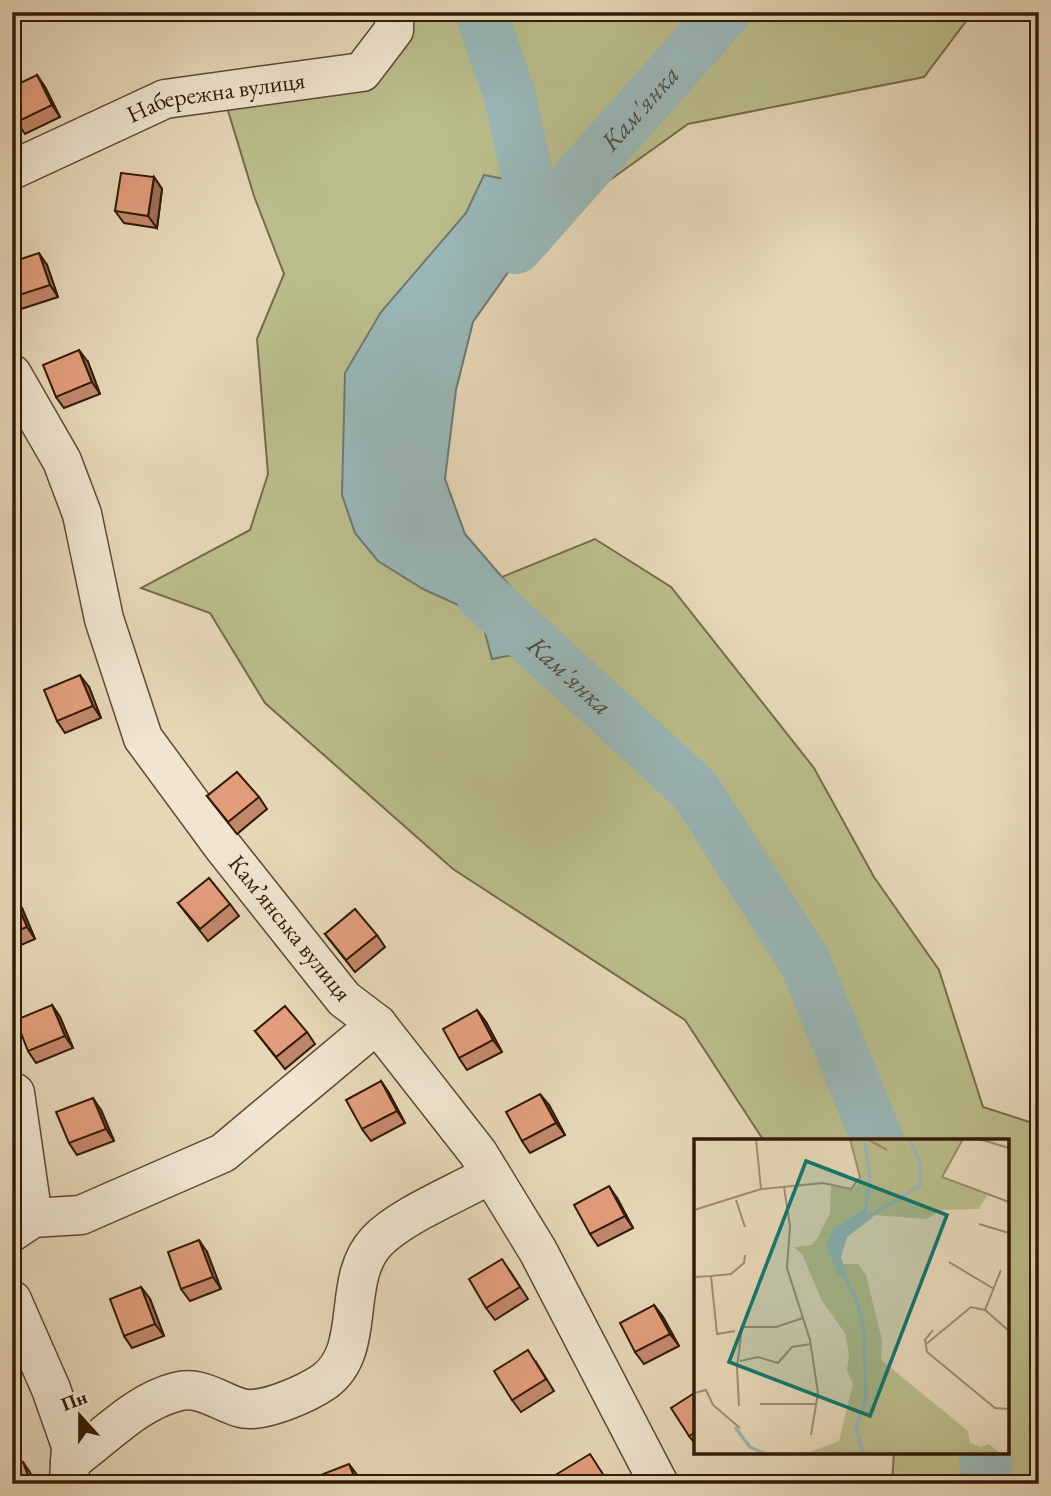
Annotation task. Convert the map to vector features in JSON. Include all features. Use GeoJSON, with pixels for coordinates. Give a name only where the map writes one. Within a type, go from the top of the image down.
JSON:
{"type":"FeatureCollection","features":[{"type":"Feature","properties":{"kind":"street","name":"Набережна вулиця"},"geometry":{"type":"LineString","coordinates":[[12,170],[165,99],[362,72],[394,30],[394,12]]}},
{"type":"Feature","properties":{"kind":"street","name":"Камʼянська вулиця"},"geometry":{"type":"LineString","coordinates":[[12,374],[62,461],[82,514],[104,619],[143,738],[224,848],[344,999],[377,1024],[439,1101],[491,1174],[538,1251],[659,1484]]}},
{"type":"Feature","properties":{"kind":"street"},"geometry":{"type":"LineString","coordinates":[[15,1093],[23,1225],[81,1214],[223,1153],[377,1024]]}},
{"type":"Feature","properties":{"kind":"street"},"geometry":{"type":"LineString","coordinates":[[69,1473],[138,1410],[177,1391],[206,1392],[243,1409],[284,1402],[326,1381],[346,1360],[356,1282],[375,1242],[399,1224],[491,1174]]}},
{"type":"Feature","properties":{"kind":"street"},"geometry":{"type":"LineString","coordinates":[[12,1300],[55,1400],[71,1446],[69,1473]]}},
{"type":"Feature","properties":{"kind":"green space"},"geometry":{"type":"Polygon","coordinates":[[[394,12],[973,12],[924,77],[688,124],[603,185],[579,177],[505,253],[372,442],[475,588],[595,539],[671,587],[814,768],[874,877],[939,970],[983,1107],[1039,1125],[1039,1484],[892,1484],[894,1454],[1009,1454],[1009,1139],[763,1139],[685,1020],[453,869],[265,703],[210,613],[141,588],[250,530],[268,474],[257,339],[284,274],[254,196],[222,91],[362,72],[394,12]]]}},
{"type":"Feature","properties":{"kind":"water"},"geometry":{"type":"Polygon","coordinates":[[[484,175],[550,188],[575,202],[511,268],[473,322],[456,390],[445,479],[465,534],[514,591],[551,627],[528,652],[492,659],[483,625],[465,608],[423,589],[378,561],[355,533],[342,495],[345,373],[381,312],[466,213],[484,175]]]}},
{"type":"Feature","properties":{"kind":"building"},"geometry":{"type":"Polygon","coordinates":[[[37,75],[52,105],[17,122],[12,114],[12,87],[37,75]]]}},
{"type":"Feature","properties":{"kind":"building"},"geometry":{"type":"Polygon","coordinates":[[[121,173],[154,177],[148,216],[115,211],[121,173]]]}},
{"type":"Feature","properties":{"kind":"building"},"geometry":{"type":"Polygon","coordinates":[[[39,253],[50,285],[13,297],[12,262],[39,253]]]}},
{"type":"Feature","properties":{"kind":"building"},"geometry":{"type":"Polygon","coordinates":[[[79,350],[92,382],[56,397],[43,365],[79,350]]]}},
{"type":"Feature","properties":{"kind":"building"},"geometry":{"type":"Polygon","coordinates":[[[80,675],[93,706],[57,721],[44,690],[80,675]]]}},
{"type":"Feature","properties":{"kind":"building"},"geometry":{"type":"Polygon","coordinates":[[[237,772],[259,797],[228,822],[207,796],[237,772]]]}},
{"type":"Feature","properties":{"kind":"building"},"geometry":{"type":"Polygon","coordinates":[[[209,878],[230,904],[200,929],[178,903],[209,878]]]}},
{"type":"Feature","properties":{"kind":"building"},"geometry":{"type":"Polygon","coordinates":[[[14,896],[27,927],[12,933],[12,897],[14,896]]]}},
{"type":"Feature","properties":{"kind":"building"},"geometry":{"type":"Polygon","coordinates":[[[355,909],[377,935],[346,960],[325,934],[355,909]]]}},
{"type":"Feature","properties":{"kind":"building"},"geometry":{"type":"Polygon","coordinates":[[[52,1005],[65,1036],[28,1051],[16,1020],[52,1005]]]}},
{"type":"Feature","properties":{"kind":"building"},"geometry":{"type":"Polygon","coordinates":[[[285,1006],[307,1032],[276,1057],[255,1031],[285,1006]]]}},
{"type":"Feature","properties":{"kind":"building"},"geometry":{"type":"Polygon","coordinates":[[[477,1010],[493,1040],[459,1058],[443,1029],[477,1010]]]}},
{"type":"Feature","properties":{"kind":"building"},"geometry":{"type":"Polygon","coordinates":[[[381,1081],[397,1111],[362,1129],[346,1100],[381,1081]]]}},
{"type":"Feature","properties":{"kind":"building"},"geometry":{"type":"Polygon","coordinates":[[[540,1094],[556,1123],[522,1141],[506,1112],[540,1094]]]}},
{"type":"Feature","properties":{"kind":"building"},"geometry":{"type":"Polygon","coordinates":[[[93,1098],[106,1129],[69,1143],[56,1112],[93,1098]]]}},
{"type":"Feature","properties":{"kind":"building"},"geometry":{"type":"Polygon","coordinates":[[[609,1186],[625,1216],[590,1234],[574,1205],[609,1186]]]}},
{"type":"Feature","properties":{"kind":"building"},"geometry":{"type":"Polygon","coordinates":[[[199,1240],[213,1277],[181,1289],[168,1252],[199,1240]]]}},
{"type":"Feature","properties":{"kind":"building"},"geometry":{"type":"Polygon","coordinates":[[[502,1259],[520,1287],[486,1308],[469,1279],[502,1259]]]}},
{"type":"Feature","properties":{"kind":"building"},"geometry":{"type":"Polygon","coordinates":[[[141,1287],[155,1324],[124,1336],[110,1299],[141,1287]]]}},
{"type":"Feature","properties":{"kind":"building"},"geometry":{"type":"Polygon","coordinates":[[[654,1305],[670,1334],[635,1352],[620,1323],[654,1305]]]}},
{"type":"Feature","properties":{"kind":"building"},"geometry":{"type":"Polygon","coordinates":[[[528,1350],[546,1379],[512,1400],[494,1371],[528,1350]]]}},
{"type":"Feature","properties":{"kind":"building"},"geometry":{"type":"Polygon","coordinates":[[[694,1393],[694,1433],[689,1436],[671,1408],[694,1393]]]}},
{"type":"Feature","properties":{"kind":"building"},"geometry":{"type":"Polygon","coordinates":[[[590,1454],[608,1482],[563,1484],[557,1474],[590,1454]]]}},
{"type":"Feature","properties":{"kind":"building"},"geometry":{"type":"Polygon","coordinates":[[[23,1462],[31,1484],[12,1484],[12,1466],[23,1462]]]}},
{"type":"Feature","properties":{"kind":"building"},"geometry":{"type":"Polygon","coordinates":[[[349,1464],[357,1484],[321,1484],[318,1476],[349,1464]]]}},
{"type":"Feature","properties":{"kind":"building"},"geometry":{"type":"Polygon","coordinates":[[[732,1477],[737,1484],[721,1484],[732,1477]]]}},
{"type":"Feature","properties":{"kind":"waterway","name":"Кам'янка"},"geometry":{"type":"LineString","coordinates":[[481,12],[510,97],[529,183],[527,236]]}},
{"type":"Feature","properties":{"kind":"waterway","name":"Кам'янка"},"geometry":{"type":"LineString","coordinates":[[516,248],[725,12]]}},
{"type":"Feature","properties":{"kind":"waterway","name":"Кам'янка"},"geometry":{"type":"LineString","coordinates":[[482,595],[695,790],[805,962],[877,1139]]}},
{"type":"Feature","properties":{"kind":"waterway","name":"Кам'янка"},"geometry":{"type":"LineString","coordinates":[[985,1454],[986,1484]]}}]}
